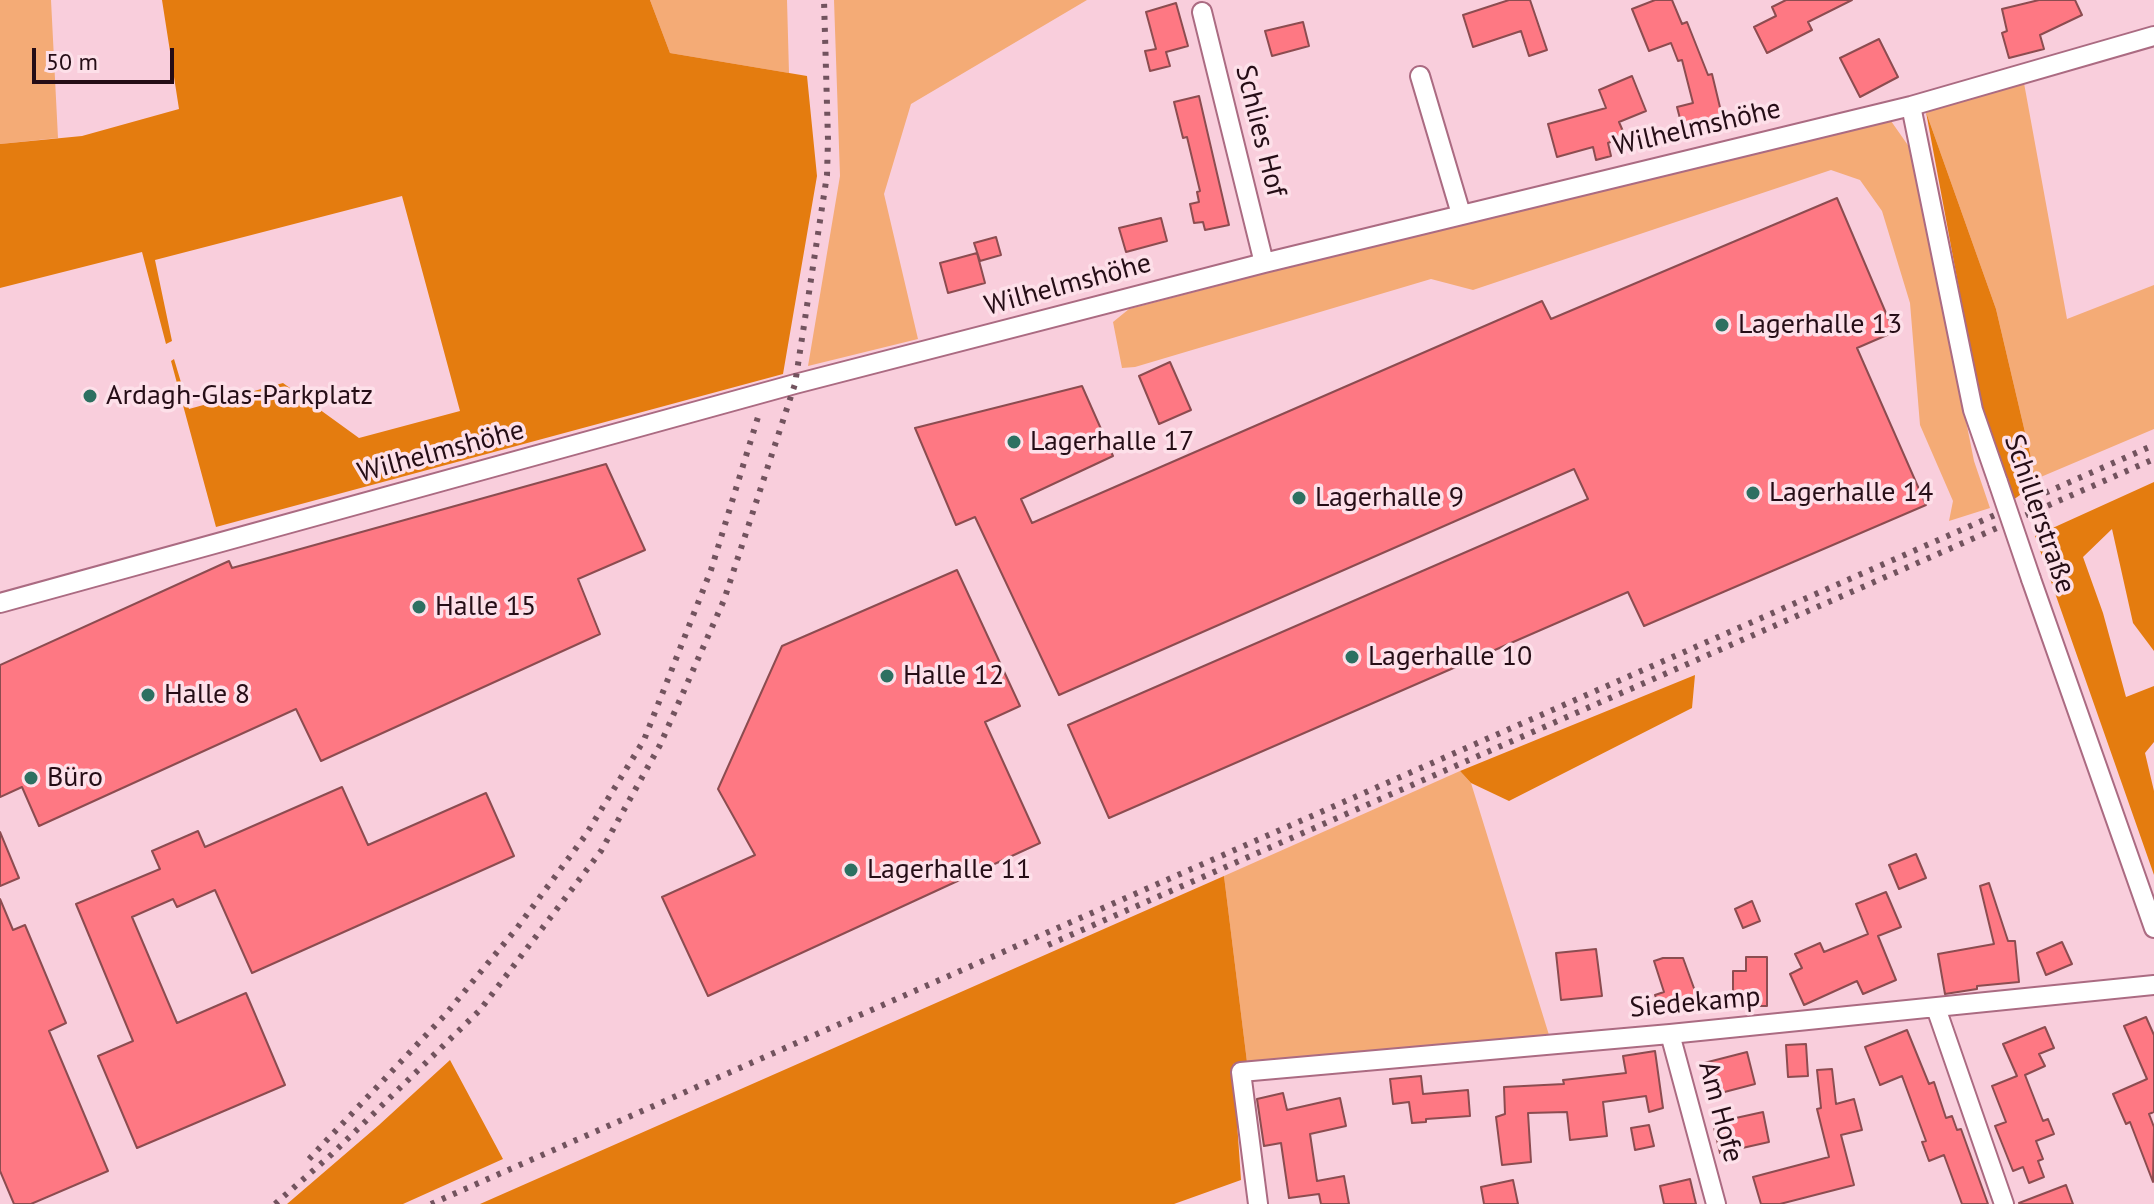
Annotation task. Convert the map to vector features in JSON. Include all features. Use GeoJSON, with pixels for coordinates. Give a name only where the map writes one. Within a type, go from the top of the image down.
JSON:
{"type":"FeatureCollection","features":[{"type":"Feature","properties":{"kind":"street","name":"Schlies Hof"},"geometry":{"type":"LineString","coordinates":[[1202,12],[1264,263]]}},
{"type":"Feature","properties":{"kind":"street","name":"Wilhelmshöhe"},"geometry":{"type":"LineString","coordinates":[[0,603],[753,395],[1264,263],[1911,106],[2154,36]]}},
{"type":"Feature","properties":{"kind":"street"},"geometry":{"type":"LineString","coordinates":[[1420,76],[1461,214]]}},
{"type":"Feature","properties":{"kind":"street","name":"Schillerstraße"},"geometry":{"type":"LineString","coordinates":[[1911,106],[1973,410],[2154,928]]}},
{"type":"Feature","properties":{"kind":"street","name":"Siedekamp"},"geometry":{"type":"LineString","coordinates":[[1258,1204],[1241,1072],[1670,1034],[2154,985]]}},
{"type":"Feature","properties":{"kind":"street"},"geometry":{"type":"LineString","coordinates":[[1936,1008],[2004,1204]]}},
{"type":"Feature","properties":{"kind":"street","name":"Am Hofe"},"geometry":{"type":"LineString","coordinates":[[1670,1034],[1716,1204]]}},
{"type":"Feature","properties":{"kind":"shaded area"},"geometry":{"type":"Polygon","coordinates":[[[0,0],[51,0],[58,138],[0,144],[0,0]]]}},
{"type":"Feature","properties":{"kind":"shaded area"},"geometry":{"type":"Polygon","coordinates":[[[162,0],[650,0],[670,53],[807,76],[817,176],[783,374],[216,527],[171,361],[174,359],[189,409],[283,383],[359,438],[460,411],[402,196],[155,260],[172,341],[166,344],[142,252],[0,288],[0,144],[82,136],[179,109],[162,0]]]}},
{"type":"Feature","properties":{"kind":"shaded area"},"geometry":{"type":"Polygon","coordinates":[[[650,0],[787,0],[789,73],[670,53],[650,0]]]}},
{"type":"Feature","properties":{"kind":"shaded area"},"geometry":{"type":"Polygon","coordinates":[[[834,0],[1087,0],[911,104],[884,194],[918,339],[808,366],[840,176],[834,0]]]}},
{"type":"Feature","properties":{"kind":"shaded area"},"geometry":{"type":"Polygon","coordinates":[[[2024,83],[2067,319],[2154,285],[2154,429],[2036,479],[1996,309],[1926,112],[2024,83]]]}},
{"type":"Feature","properties":{"kind":"shaded area"},"geometry":{"type":"Polygon","coordinates":[[[1926,112],[1996,309],[2036,479],[2019,488],[2020,495],[2013,500],[1983,418],[1926,112]]]}},
{"type":"Feature","properties":{"kind":"shaded area"},"geometry":{"type":"Polygon","coordinates":[[[1891,121],[1912,151],[1974,461],[1990,508],[1949,521],[1953,501],[1920,425],[1910,303],[1882,211],[1860,180],[1831,170],[1473,290],[1431,279],[1135,367],[1122,368],[1113,322],[1129,309],[1466,221],[1891,121]]]}},
{"type":"Feature","properties":{"kind":"shaded area"},"geometry":{"type":"Polygon","coordinates":[[[2154,482],[2154,651],[2133,623],[2112,529],[2083,557],[2103,613],[2126,697],[2154,686],[2154,742],[2145,753],[2154,791],[2154,875],[2035,536],[2154,482]]]}},
{"type":"Feature","properties":{"kind":"shaded area"},"geometry":{"type":"Polygon","coordinates":[[[1695,675],[1692,708],[1509,801],[1471,783],[1460,771],[1695,675]]]}},
{"type":"Feature","properties":{"kind":"shaded area"},"geometry":{"type":"Polygon","coordinates":[[[1460,771],[1471,783],[1549,1035],[1247,1062],[1224,876],[1460,771]]]}},
{"type":"Feature","properties":{"kind":"shaded area"},"geometry":{"type":"Polygon","coordinates":[[[1224,876],[1247,1062],[1233,1064],[1241,1180],[1174,1204],[480,1204],[1224,876]]]}},
{"type":"Feature","properties":{"kind":"shaded area"},"geometry":{"type":"Polygon","coordinates":[[[450,1060],[503,1159],[403,1204],[287,1204],[379,1125],[450,1060]]]}},
{"type":"Feature","properties":{"kind":"building"},"geometry":{"type":"Polygon","coordinates":[[[1509,0],[1530,0],[1547,50],[1529,56],[1521,31],[1473,47],[1463,15],[1509,0]]]}},
{"type":"Feature","properties":{"kind":"building"},"geometry":{"type":"Polygon","coordinates":[[[1655,0],[1672,0],[1682,24],[1687,22],[1708,75],[1712,74],[1725,128],[1685,138],[1677,107],[1693,103],[1682,60],[1678,61],[1671,43],[1649,51],[1632,9],[1655,0]]]}},
{"type":"Feature","properties":{"kind":"building"},"geometry":{"type":"Polygon","coordinates":[[[1786,0],[1852,0],[1808,22],[1812,30],[1767,53],[1754,27],[1776,16],[1772,7],[1786,0]]]}},
{"type":"Feature","properties":{"kind":"building"},"geometry":{"type":"Polygon","coordinates":[[[2039,0],[2075,0],[2082,15],[2040,35],[2044,49],[2009,58],[2002,33],[2007,31],[2002,9],[2039,0]]]}},
{"type":"Feature","properties":{"kind":"building"},"geometry":{"type":"Polygon","coordinates":[[[1176,3],[1188,46],[1166,52],[1170,66],[1150,71],[1145,51],[1156,49],[1146,12],[1176,3]]]}},
{"type":"Feature","properties":{"kind":"building"},"geometry":{"type":"Polygon","coordinates":[[[1303,22],[1309,46],[1272,56],[1265,31],[1303,22]]]}},
{"type":"Feature","properties":{"kind":"building"},"geometry":{"type":"Polygon","coordinates":[[[1879,39],[1898,77],[1860,97],[1840,58],[1879,39]]]}},
{"type":"Feature","properties":{"kind":"building"},"geometry":{"type":"Polygon","coordinates":[[[1632,76],[1646,111],[1619,122],[1625,136],[1608,143],[1611,156],[1596,160],[1593,147],[1557,157],[1548,124],[1606,108],[1599,90],[1632,76]]]}},
{"type":"Feature","properties":{"kind":"building"},"geometry":{"type":"Polygon","coordinates":[[[1199,96],[1229,225],[1205,230],[1203,222],[1194,223],[1190,204],[1199,202],[1197,192],[1200,191],[1187,137],[1183,138],[1174,102],[1199,96]]]}},
{"type":"Feature","properties":{"kind":"building"},"geometry":{"type":"Polygon","coordinates":[[[1837,198],[1894,332],[1857,348],[1926,505],[1644,626],[1628,592],[1109,818],[1068,725],[1588,499],[1574,469],[1059,695],[975,517],[956,525],[915,428],[1082,386],[1113,456],[1021,499],[1032,523],[1542,301],[1551,319],[1837,198]]]}},
{"type":"Feature","properties":{"kind":"building"},"geometry":{"type":"Polygon","coordinates":[[[1161,218],[1167,241],[1126,252],[1119,228],[1161,218]]]}},
{"type":"Feature","properties":{"kind":"building"},"geometry":{"type":"Polygon","coordinates":[[[996,237],[1001,255],[980,261],[974,243],[996,237]]]}},
{"type":"Feature","properties":{"kind":"building"},"geometry":{"type":"Polygon","coordinates":[[[977,253],[985,283],[948,293],[940,263],[977,253]]]}},
{"type":"Feature","properties":{"kind":"building"},"geometry":{"type":"Polygon","coordinates":[[[1170,362],[1191,410],[1159,424],[1139,376],[1170,362]]]}},
{"type":"Feature","properties":{"kind":"building"},"geometry":{"type":"Polygon","coordinates":[[[606,464],[645,550],[578,579],[600,634],[321,761],[296,709],[39,826],[22,787],[0,797],[0,665],[229,561],[232,568],[606,464]]]}},
{"type":"Feature","properties":{"kind":"building"},"geometry":{"type":"Polygon","coordinates":[[[957,570],[1020,706],[985,722],[1040,843],[708,996],[662,897],[755,855],[718,789],[782,646],[957,570]]]}},
{"type":"Feature","properties":{"kind":"building"},"geometry":{"type":"Polygon","coordinates":[[[342,787],[368,845],[486,793],[514,856],[252,973],[215,890],[177,907],[173,899],[132,917],[177,1023],[246,993],[285,1085],[137,1148],[98,1056],[133,1041],[76,904],[160,869],[152,851],[198,831],[205,847],[342,787]]]}},
{"type":"Feature","properties":{"kind":"building"},"geometry":{"type":"Polygon","coordinates":[[[0,832],[19,878],[0,886],[0,832]]]}},
{"type":"Feature","properties":{"kind":"building"},"geometry":{"type":"Polygon","coordinates":[[[1916,854],[1926,878],[1899,889],[1889,865],[1916,854]]]}},
{"type":"Feature","properties":{"kind":"building"},"geometry":{"type":"Polygon","coordinates":[[[1989,883],[2008,941],[2015,941],[2019,982],[1977,986],[1977,989],[1945,994],[1938,954],[1994,944],[1980,886],[1989,883]]]}},
{"type":"Feature","properties":{"kind":"building"},"geometry":{"type":"Polygon","coordinates":[[[1886,892],[1901,927],[1878,936],[1896,980],[1863,994],[1857,981],[1804,1005],[1790,974],[1802,968],[1795,954],[1820,943],[1824,952],[1868,934],[1856,904],[1886,892]]]}},
{"type":"Feature","properties":{"kind":"building"},"geometry":{"type":"Polygon","coordinates":[[[0,899],[13,930],[25,925],[66,1023],[49,1031],[108,1171],[31,1204],[14,1204],[0,1171],[0,899]]]}},
{"type":"Feature","properties":{"kind":"building"},"geometry":{"type":"Polygon","coordinates":[[[1752,901],[1760,921],[1743,928],[1735,909],[1752,901]]]}},
{"type":"Feature","properties":{"kind":"building"},"geometry":{"type":"Polygon","coordinates":[[[2062,942],[2072,964],[2046,975],[2037,953],[2062,942]]]}},
{"type":"Feature","properties":{"kind":"building"},"geometry":{"type":"Polygon","coordinates":[[[1596,949],[1602,996],[1561,1000],[1556,953],[1596,949]]]}},
{"type":"Feature","properties":{"kind":"building"},"geometry":{"type":"Polygon","coordinates":[[[1746,957],[1767,957],[1767,1006],[1733,1006],[1733,971],[1746,971],[1746,957]]]}},
{"type":"Feature","properties":{"kind":"building"},"geometry":{"type":"Polygon","coordinates":[[[1683,958],[1699,1002],[1662,1015],[1655,995],[1664,992],[1654,961],[1683,958]]]}},
{"type":"Feature","properties":{"kind":"building"},"geometry":{"type":"Polygon","coordinates":[[[2146,1017],[2154,1035],[2154,1112],[2149,1114],[2154,1127],[2153,1182],[2130,1122],[2126,1124],[2113,1094],[2147,1079],[2124,1026],[2146,1017]]]}},
{"type":"Feature","properties":{"kind":"building"},"geometry":{"type":"Polygon","coordinates":[[[2045,1027],[2054,1048],[2039,1054],[2045,1066],[2025,1075],[2043,1121],[2048,1119],[2054,1134],[2036,1141],[2043,1159],[2038,1161],[2044,1177],[2029,1183],[2023,1167],[2013,1171],[1995,1126],[2006,1122],[1992,1086],[2017,1076],[2003,1044],[2045,1027]]]}},
{"type":"Feature","properties":{"kind":"building"},"geometry":{"type":"Polygon","coordinates":[[[1907,1030],[1929,1084],[1934,1082],[1946,1118],[1952,1116],[1957,1130],[1961,1129],[1988,1204],[1962,1204],[1944,1155],[1929,1161],[1922,1142],[1926,1141],[1902,1076],[1880,1085],[1865,1047],[1907,1030]]]}},
{"type":"Feature","properties":{"kind":"building"},"geometry":{"type":"Polygon","coordinates":[[[1806,1044],[1808,1076],[1788,1077],[1786,1045],[1806,1044]]]}},
{"type":"Feature","properties":{"kind":"building"},"geometry":{"type":"Polygon","coordinates":[[[1655,1051],[1663,1108],[1649,1112],[1646,1096],[1603,1102],[1607,1136],[1570,1140],[1567,1112],[1528,1113],[1531,1162],[1502,1165],[1496,1117],[1505,1114],[1504,1087],[1564,1084],[1563,1080],[1626,1073],[1623,1056],[1655,1051]]]}},
{"type":"Feature","properties":{"kind":"building"},"geometry":{"type":"Polygon","coordinates":[[[1747,1052],[1755,1084],[1713,1095],[1704,1063],[1747,1052]]]}},
{"type":"Feature","properties":{"kind":"building"},"geometry":{"type":"Polygon","coordinates":[[[1832,1069],[1836,1104],[1854,1099],[1862,1130],[1841,1135],[1854,1185],[1780,1204],[1761,1204],[1753,1177],[1829,1157],[1817,1109],[1821,1108],[1817,1070],[1832,1069]]]}},
{"type":"Feature","properties":{"kind":"building"},"geometry":{"type":"Polygon","coordinates":[[[1421,1076],[1423,1094],[1468,1090],[1470,1116],[1412,1123],[1409,1102],[1393,1104],[1390,1079],[1421,1076]]]}},
{"type":"Feature","properties":{"kind":"building"},"geometry":{"type":"Polygon","coordinates":[[[1283,1093],[1287,1110],[1340,1098],[1346,1126],[1310,1134],[1317,1181],[1344,1176],[1349,1204],[1321,1204],[1319,1194],[1289,1198],[1281,1143],[1264,1146],[1257,1099],[1283,1093]]]}},
{"type":"Feature","properties":{"kind":"building"},"geometry":{"type":"Polygon","coordinates":[[[1763,1112],[1769,1142],[1720,1153],[1713,1123],[1763,1112]]]}},
{"type":"Feature","properties":{"kind":"building"},"geometry":{"type":"Polygon","coordinates":[[[1649,1125],[1654,1146],[1635,1150],[1631,1128],[1649,1125]]]}},
{"type":"Feature","properties":{"kind":"building"},"geometry":{"type":"Polygon","coordinates":[[[1690,1179],[1696,1204],[1664,1204],[1660,1186],[1690,1179]]]}},
{"type":"Feature","properties":{"kind":"building"},"geometry":{"type":"Polygon","coordinates":[[[1513,1180],[1518,1204],[1484,1204],[1481,1187],[1513,1180]]]}},
{"type":"Feature","properties":{"kind":"building"},"geometry":{"type":"Polygon","coordinates":[[[2066,1185],[2073,1204],[2019,1203],[2066,1185]]]}},
{"type":"Feature","properties":{"kind":"railway"},"geometry":{"type":"LineString","coordinates":[[275,1204],[332,1154],[480,1010],[601,851],[660,745],[724,600],[795,384],[827,175],[824,0]]}},
{"type":"Feature","properties":{"kind":"railway"},"geometry":{"type":"LineString","coordinates":[[309,1159],[445,1015],[517,928],[585,836],[644,740],[711,570],[758,417]]}},
{"type":"Feature","properties":{"kind":"railway"},"geometry":{"type":"LineString","coordinates":[[431,1204],[2154,445]]}},
{"type":"Feature","properties":{"kind":"railway"},"geometry":{"type":"LineString","coordinates":[[1048,945],[2154,459]]}},
{"type":"Feature","properties":{"kind":"place","name":"Lagerhalle 13"},"geometry":{"type":"Point","coordinates":[1722,325]}},
{"type":"Feature","properties":{"kind":"place","name":"Ardagh-Glas-Parkplatz"},"geometry":{"type":"Point","coordinates":[90,396]}},
{"type":"Feature","properties":{"kind":"place","name":"Lagerhalle 17"},"geometry":{"type":"Point","coordinates":[1014,442]}},
{"type":"Feature","properties":{"kind":"place","name":"Lagerhalle 14"},"geometry":{"type":"Point","coordinates":[1753,493]}},
{"type":"Feature","properties":{"kind":"place","name":"Lagerhalle 9"},"geometry":{"type":"Point","coordinates":[1299,498]}},
{"type":"Feature","properties":{"kind":"place","name":"Halle 15"},"geometry":{"type":"Point","coordinates":[419,607]}},
{"type":"Feature","properties":{"kind":"place","name":"Lagerhalle 10"},"geometry":{"type":"Point","coordinates":[1352,657]}},
{"type":"Feature","properties":{"kind":"place","name":"Halle 12"},"geometry":{"type":"Point","coordinates":[887,676]}},
{"type":"Feature","properties":{"kind":"place","name":"Halle 8"},"geometry":{"type":"Point","coordinates":[148,695]}},
{"type":"Feature","properties":{"kind":"place","name":"Büro"},"geometry":{"type":"Point","coordinates":[31,778]}},
{"type":"Feature","properties":{"kind":"place","name":"Lagerhalle 11"},"geometry":{"type":"Point","coordinates":[851,870]}}]}
